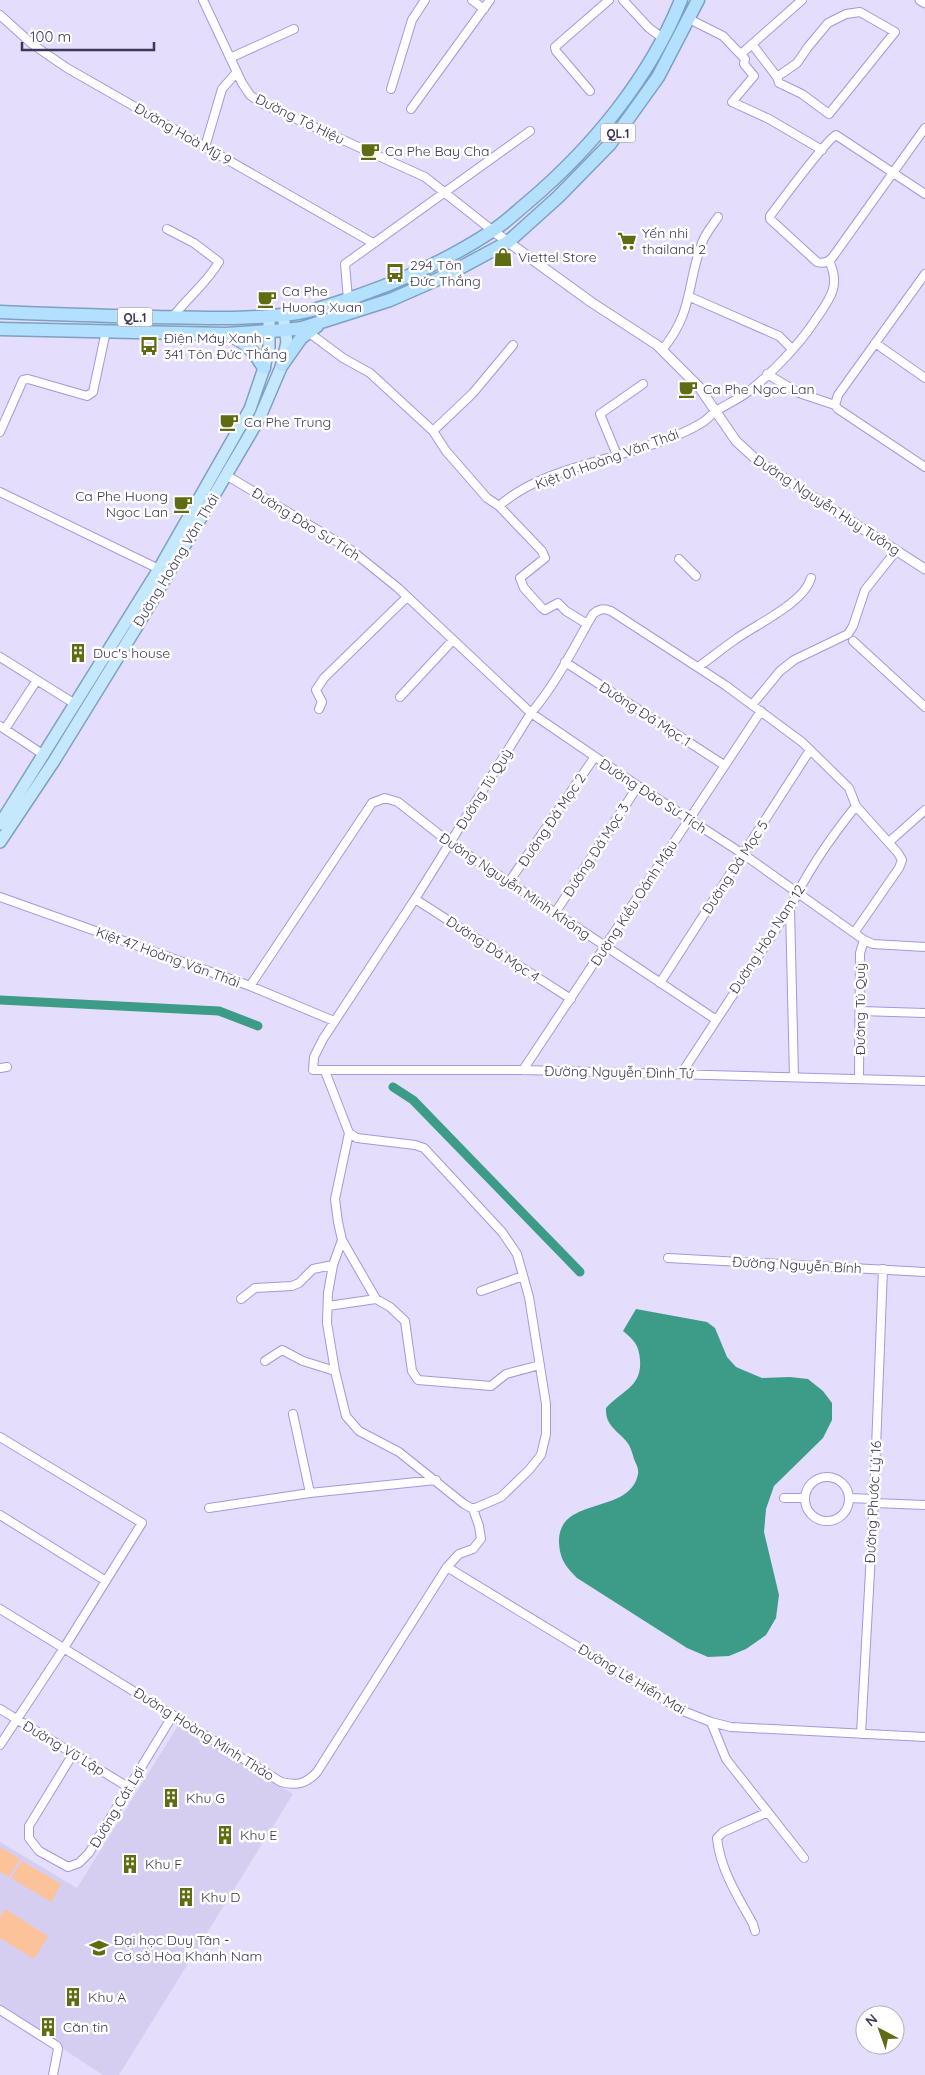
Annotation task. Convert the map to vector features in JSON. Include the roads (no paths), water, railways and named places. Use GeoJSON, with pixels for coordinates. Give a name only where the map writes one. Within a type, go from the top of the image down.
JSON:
{"type":"FeatureCollection","features":[{"type":"Feature","properties":{"kind":"highway","name":"QL.1"},"geometry":{"type":"LineString","coordinates":[[0,312],[227,319],[283,315],[300,313],[384,287],[439,262],[493,230],[560,173],[597,133],[632,89],[664,39],[681,0]]}},
{"type":"Feature","properties":{"kind":"highway","name":"QL.1"},"geometry":{"type":"LineString","coordinates":[[0,328],[225,334],[286,330],[302,328],[390,300],[445,276],[508,242],[564,192],[610,144],[658,77],[690,19],[698,0]]}},
{"type":"Feature","properties":{"kind":"highway"},"geometry":{"type":"LineString","coordinates":[[597,133],[610,144]]}},
{"type":"Feature","properties":{"kind":"highway"},"geometry":{"type":"LineString","coordinates":[[282,365],[301,338],[326,321]]}},
{"type":"Feature","properties":{"kind":"highway"},"geometry":{"type":"LineString","coordinates":[[225,334],[240,339],[254,351],[264,368]]}},
{"type":"Feature","properties":{"kind":"main road","name":"Đường Hoàng Văn Thái"},"geometry":{"type":"LineString","coordinates":[[0,842],[54,761],[139,623],[259,419],[282,365],[287,342],[283,315]]}},
{"type":"Feature","properties":{"kind":"main road","name":"Đường Hoàng Văn Thái"},"geometry":{"type":"LineString","coordinates":[[0,824],[158,569],[250,409],[269,347],[269,316]]}},
{"type":"Feature","properties":{"kind":"street","name":"Đường Tô Hiệu"},"geometry":{"type":"LineString","coordinates":[[203,0],[230,58],[250,95],[261,103],[425,177],[493,230]]}},
{"type":"Feature","properties":{"kind":"street"},"geometry":{"type":"LineString","coordinates":[[391,89],[412,20],[425,0]]}},
{"type":"Feature","properties":{"kind":"street"},"geometry":{"type":"LineString","coordinates":[[472,0],[484,8]]}},
{"type":"Feature","properties":{"kind":"street"},"geometry":{"type":"LineString","coordinates":[[411,109],[490,0]]}},
{"type":"Feature","properties":{"kind":"street"},"geometry":{"type":"LineString","coordinates":[[590,91],[556,51],[555,47],[609,0]]}},
{"type":"Feature","properties":{"kind":"street"},"geometry":{"type":"LineString","coordinates":[[623,0],[649,28],[664,39]]}},
{"type":"Feature","properties":{"kind":"street"},"geometry":{"type":"LineString","coordinates":[[741,54],[802,0]]}},
{"type":"Feature","properties":{"kind":"street"},"geometry":{"type":"LineString","coordinates":[[920,0],[925,3]]}},
{"type":"Feature","properties":{"kind":"street"},"geometry":{"type":"LineString","coordinates":[[752,44],[777,77],[779,83],[802,94],[829,114],[895,32],[860,12],[846,14],[828,23],[797,63],[777,77]]}},
{"type":"Feature","properties":{"kind":"street","name":"Đường Hoà Mỹ 9"},"geometry":{"type":"LineString","coordinates":[[0,15],[32,44],[68,68],[373,243]]}},
{"type":"Feature","properties":{"kind":"street"},"geometry":{"type":"LineString","coordinates":[[690,19],[723,36],[745,59],[744,64],[754,76],[732,102],[770,119],[822,150]]}},
{"type":"Feature","properties":{"kind":"street"},"geometry":{"type":"LineString","coordinates":[[230,58],[294,29]]}},
{"type":"Feature","properties":{"kind":"street"},"geometry":{"type":"LineString","coordinates":[[205,147],[222,89],[237,72]]}},
{"type":"Feature","properties":{"kind":"street"},"geometry":{"type":"LineString","coordinates":[[925,128],[894,172],[831,259],[824,263],[817,262],[770,219],[770,216],[836,135],[894,172],[925,194]]}},
{"type":"Feature","properties":{"kind":"street"},"geometry":{"type":"LineString","coordinates":[[348,299],[345,264],[530,131]]}},
{"type":"Feature","properties":{"kind":"street"},"geometry":{"type":"LineString","coordinates":[[662,350],[680,325],[690,296],[702,243],[718,217]]}},
{"type":"Feature","properties":{"kind":"street"},"geometry":{"type":"LineString","coordinates":[[167,229],[194,243],[219,262],[206,282],[183,304],[172,318]]}},
{"type":"Feature","properties":{"kind":"street","name":"Đường Nguyễn Huy Tưởng"},"geometry":{"type":"LineString","coordinates":[[493,230],[591,302],[662,350],[699,387],[740,445],[759,462],[925,569]]}},
{"type":"Feature","properties":{"kind":"street","name":"Kiệt 01 Hoàng Văn Thái"},"geometry":{"type":"LineString","coordinates":[[498,506],[513,493],[542,480],[640,449],[698,425],[749,391],[792,349],[811,326],[830,297],[835,281],[831,259]]}},
{"type":"Feature","properties":{"kind":"street"},"geometry":{"type":"LineString","coordinates":[[835,405],[838,395],[924,280]]}},
{"type":"Feature","properties":{"kind":"street"},"geometry":{"type":"LineString","coordinates":[[690,296],[779,336],[792,349]]}},
{"type":"Feature","properties":{"kind":"street"},"geometry":{"type":"LineString","coordinates":[[0,432],[23,380],[28,379],[87,396],[92,392],[106,331]]}},
{"type":"Feature","properties":{"kind":"street"},"geometry":{"type":"LineString","coordinates":[[308,332],[343,358],[370,373],[433,431],[446,451],[487,498],[498,506],[542,551],[545,558],[521,576],[521,584],[543,609],[558,603],[587,624]]}},
{"type":"Feature","properties":{"kind":"street"},"geometry":{"type":"LineString","coordinates":[[875,344],[925,378]]}},
{"type":"Feature","properties":{"kind":"street"},"geometry":{"type":"LineString","coordinates":[[433,431],[473,393],[513,345]]}},
{"type":"Feature","properties":{"kind":"street"},"geometry":{"type":"LineString","coordinates":[[767,374],[799,393],[835,405],[838,409],[925,467]]}},
{"type":"Feature","properties":{"kind":"street"},"geometry":{"type":"LineString","coordinates":[[617,455],[600,414],[643,384]]}},
{"type":"Feature","properties":{"kind":"street","name":"Đường Đào Sư Tích"},"geometry":{"type":"LineString","coordinates":[[226,475],[351,550],[407,597],[531,714],[594,758],[743,854],[864,940],[873,944],[925,947]]}},
{"type":"Feature","properties":{"kind":"street"},"geometry":{"type":"LineString","coordinates":[[0,492],[158,569]]}},
{"type":"Feature","properties":{"kind":"street"},"geometry":{"type":"LineString","coordinates":[[752,704],[780,671],[794,660],[848,634],[853,626],[865,590],[896,551]]}},
{"type":"Feature","properties":{"kind":"street"},"geometry":{"type":"LineString","coordinates":[[680,560],[696,576]]}},
{"type":"Feature","properties":{"kind":"street"},"geometry":{"type":"LineString","coordinates":[[698,667],[737,638],[794,601],[811,578]]}},
{"type":"Feature","properties":{"kind":"street"},"geometry":{"type":"LineString","coordinates":[[318,709],[322,702],[317,694],[317,687],[371,630],[407,597]]}},
{"type":"Feature","properties":{"kind":"street","name":"Đường Tú Quỳ"},"geometry":{"type":"LineString","coordinates":[[313,1070],[314,1057],[334,1020],[415,899],[565,662],[593,614],[605,608],[752,704],[810,750],[849,788],[856,806],[901,857],[901,865],[854,933]]}},
{"type":"Feature","properties":{"kind":"street"},"geometry":{"type":"LineString","coordinates":[[400,696],[453,640]]}},
{"type":"Feature","properties":{"kind":"street"},"geometry":{"type":"LineString","coordinates":[[853,641],[925,707]]}},
{"type":"Feature","properties":{"kind":"street"},"geometry":{"type":"LineString","coordinates":[[0,657],[75,704]]}},
{"type":"Feature","properties":{"kind":"street","name":"Đường Đá Mọc 1"},"geometry":{"type":"LineString","coordinates":[[565,662],[724,765]]}},
{"type":"Feature","properties":{"kind":"street"},"geometry":{"type":"LineString","coordinates":[[37,680],[3,727],[44,755]]}},
{"type":"Feature","properties":{"kind":"street","name":"Đường Kiều Oánh Mậu"},"geometry":{"type":"LineString","coordinates":[[523,1070],[761,711]]}},
{"type":"Feature","properties":{"kind":"street","name":"Đường Đá Mọc 5"},"geometry":{"type":"LineString","coordinates":[[660,983],[810,750]]}},
{"type":"Feature","properties":{"kind":"street","name":"Đường Đá Mọc 2"},"geometry":{"type":"LineString","coordinates":[[509,882],[594,758]]}},
{"type":"Feature","properties":{"kind":"street","name":"Đường Đá Mọc 3"},"geometry":{"type":"LineString","coordinates":[[555,913],[638,786]]}},
{"type":"Feature","properties":{"kind":"street","name":"Đường Nguyễn Minh Không"},"geometry":{"type":"LineString","coordinates":[[250,986],[372,803],[385,798],[398,802],[450,843],[715,1019]]}},
{"type":"Feature","properties":{"kind":"street","name":"Đường Hòa Nam 12"},"geometry":{"type":"LineString","coordinates":[[681,1074],[715,1019],[790,908],[798,892],[838,830],[856,806]]}},
{"type":"Feature","properties":{"kind":"street"},"geometry":{"type":"LineString","coordinates":[[889,842],[925,810]]}},
{"type":"Feature","properties":{"kind":"street","name":"Kiệt 47 Hoàng Văn Thái"},"geometry":{"type":"LineString","coordinates":[[0,897],[250,986],[334,1020]]}},
{"type":"Feature","properties":{"kind":"street","name":"Đường Đá Mọc 4"},"geometry":{"type":"LineString","coordinates":[[415,899],[570,999]]}},
{"type":"Feature","properties":{"kind":"street"},"geometry":{"type":"LineString","coordinates":[[790,908],[794,1077]]}},
{"type":"Feature","properties":{"kind":"street","name":"Đường Tú Quỳ"},"geometry":{"type":"LineString","coordinates":[[859,1079],[860,953],[864,940]]}},
{"type":"Feature","properties":{"kind":"street"},"geometry":{"type":"LineString","coordinates":[[860,1011],[925,1013]]}},
{"type":"Feature","properties":{"kind":"street","name":"Đường Nguyễn Đình Tứ"},"geometry":{"type":"LineString","coordinates":[[313,1070],[523,1070],[925,1081]]}},
{"type":"Feature","properties":{"kind":"street"},"geometry":{"type":"LineString","coordinates":[[324,1070],[349,1133],[335,1199],[342,1240],[376,1299],[390,1307],[405,1321],[412,1371],[418,1380],[491,1386],[506,1374],[540,1365]]}},
{"type":"Feature","properties":{"kind":"street"},"geometry":{"type":"LineString","coordinates":[[342,1240],[333,1265],[327,1322],[346,1416],[359,1431],[399,1452],[464,1504],[473,1509],[501,1497],[529,1470],[540,1455],[546,1434],[546,1404],[540,1365],[529,1298],[517,1254],[502,1232],[424,1148],[415,1145],[357,1138],[349,1133]]}},
{"type":"Feature","properties":{"kind":"street","name":"Đường Nguyễn Bính"},"geometry":{"type":"LineString","coordinates":[[668,1258],[925,1272]]}},
{"type":"Feature","properties":{"kind":"street"},"geometry":{"type":"LineString","coordinates":[[240,1299],[255,1288],[292,1286],[299,1283],[313,1269],[333,1265]]}},
{"type":"Feature","properties":{"kind":"street","name":"Đường Phước Lý 16"},"geometry":{"type":"LineString","coordinates":[[861,1734],[874,1501],[883,1269]]}},
{"type":"Feature","properties":{"kind":"street"},"geometry":{"type":"LineString","coordinates":[[481,1291],[523,1276]]}},
{"type":"Feature","properties":{"kind":"street"},"geometry":{"type":"LineString","coordinates":[[328,1306],[376,1299]]}},
{"type":"Feature","properties":{"kind":"street"},"geometry":{"type":"LineString","coordinates":[[265,1360],[282,1350],[303,1361],[336,1372]]}},
{"type":"Feature","properties":{"kind":"street"},"geometry":{"type":"LineString","coordinates":[[293,1414],[310,1493]]}},
{"type":"Feature","properties":{"kind":"street"},"geometry":{"type":"LineString","coordinates":[[0,1437],[142,1523],[64,1648],[0,1745]]}},
{"type":"Feature","properties":{"kind":"street"},"geometry":{"type":"LineString","coordinates":[[824,1477],[838,1480],[847,1491],[849,1498],[844,1512],[833,1520],[826,1520],[813,1516],[808,1510],[805,1498],[807,1489],[812,1483],[824,1477]]}},
{"type":"Feature","properties":{"kind":"street"},"geometry":{"type":"LineString","coordinates":[[209,1508],[310,1493],[436,1480]]}},
{"type":"Feature","properties":{"kind":"street"},"geometry":{"type":"LineString","coordinates":[[784,1498],[805,1498]]}},
{"type":"Feature","properties":{"kind":"street"},"geometry":{"type":"LineString","coordinates":[[849,1498],[925,1505]]}},
{"type":"Feature","properties":{"kind":"street","name":"Đường Hoàng Minh Thảo"},"geometry":{"type":"LineString","coordinates":[[0,1609],[281,1782],[300,1784],[310,1780],[318,1772],[448,1568],[459,1554],[473,1549],[481,1539],[473,1509]]}},
{"type":"Feature","properties":{"kind":"street"},"geometry":{"type":"LineString","coordinates":[[0,1515],[106,1581]]}},
{"type":"Feature","properties":{"kind":"street","name":"Đường Lê Hiến Mai"},"geometry":{"type":"LineString","coordinates":[[448,1568],[683,1711],[711,1722],[731,1727],[925,1737]]}},
{"type":"Feature","properties":{"kind":"street","name":"Đường Vũ Lập"},"geometry":{"type":"LineString","coordinates":[[0,1709],[128,1787]]}},
{"type":"Feature","properties":{"kind":"street","name":"Đường Cát Lợi"},"geometry":{"type":"LineString","coordinates":[[73,1754],[29,1826],[29,1838],[39,1851],[68,1867],[79,1863],[90,1853],[173,1715]]}},
{"type":"Feature","properties":{"kind":"street"},"geometry":{"type":"LineString","coordinates":[[711,1722],[726,1759],[804,1858]]}},
{"type":"Feature","properties":{"kind":"street"},"geometry":{"type":"LineString","coordinates":[[755,1931],[730,1883],[718,1850],[717,1838],[723,1832],[768,1812]]}},
{"type":"Feature","properties":{"kind":"street"},"geometry":{"type":"LineString","coordinates":[[0,2010],[57,2046],[53,2075]]}},
{"type":"Feature","properties":{"kind":"waterway"},"geometry":{"type":"LineString","coordinates":[[0,1000],[219,1011],[258,1026]]}},
{"type":"Feature","properties":{"kind":"waterway"},"geometry":{"type":"LineString","coordinates":[[393,1087],[413,1100],[580,1272]]}},
{"type":"Feature","properties":{"kind":"place","name":"Ca Phe Bay Cha"},"geometry":{"type":"Point","coordinates":[370,151]}},
{"type":"Feature","properties":{"kind":"place","name":"Yến nhi thailand 2"},"geometry":{"type":"Point","coordinates":[627,241]}},
{"type":"Feature","properties":{"kind":"place","name":"Viettel Store"},"geometry":{"type":"Point","coordinates":[503,257]}},
{"type":"Feature","properties":{"kind":"place","name":"294 Tôn Đức Thắng"},"geometry":{"type":"Point","coordinates":[395,273]}},
{"type":"Feature","properties":{"kind":"place","name":"Ca Phe Huong Xuan"},"geometry":{"type":"Point","coordinates":[267,299]}},
{"type":"Feature","properties":{"kind":"place","name":"Điện Máy Xanh - 341 Tôn Đức Thắng"},"geometry":{"type":"Point","coordinates":[149,346]}},
{"type":"Feature","properties":{"kind":"place","name":"Ca Phe Ngoc Lan"},"geometry":{"type":"Point","coordinates":[688,389]}},
{"type":"Feature","properties":{"kind":"place","name":"Ca Phe Trung"},"geometry":{"type":"Point","coordinates":[229,422]}},
{"type":"Feature","properties":{"kind":"place","name":"Ca Phe Huong Ngoc Lan"},"geometry":{"type":"Point","coordinates":[183,504]}},
{"type":"Feature","properties":{"kind":"place","name":"Duc's house"},"geometry":{"type":"Point","coordinates":[78,653]}},
{"type":"Feature","properties":{"kind":"place","name":"Khu G"},"geometry":{"type":"Point","coordinates":[171,1798]}},
{"type":"Feature","properties":{"kind":"place","name":"Khu E"},"geometry":{"type":"Point","coordinates":[225,1835]}},
{"type":"Feature","properties":{"kind":"place","name":"Khu F"},"geometry":{"type":"Point","coordinates":[130,1864]}},
{"type":"Feature","properties":{"kind":"place","name":"Khu D"},"geometry":{"type":"Point","coordinates":[186,1897]}},
{"type":"Feature","properties":{"kind":"place","name":"Đại học Duy Tân - Cơ sở Hòa Khánh Nam"},"geometry":{"type":"Point","coordinates":[99,1948]}},
{"type":"Feature","properties":{"kind":"place","name":"Khu A"},"geometry":{"type":"Point","coordinates":[73,1997]}},
{"type":"Feature","properties":{"kind":"place","name":"Căn tin"},"geometry":{"type":"Point","coordinates":[48,2027]}}]}
